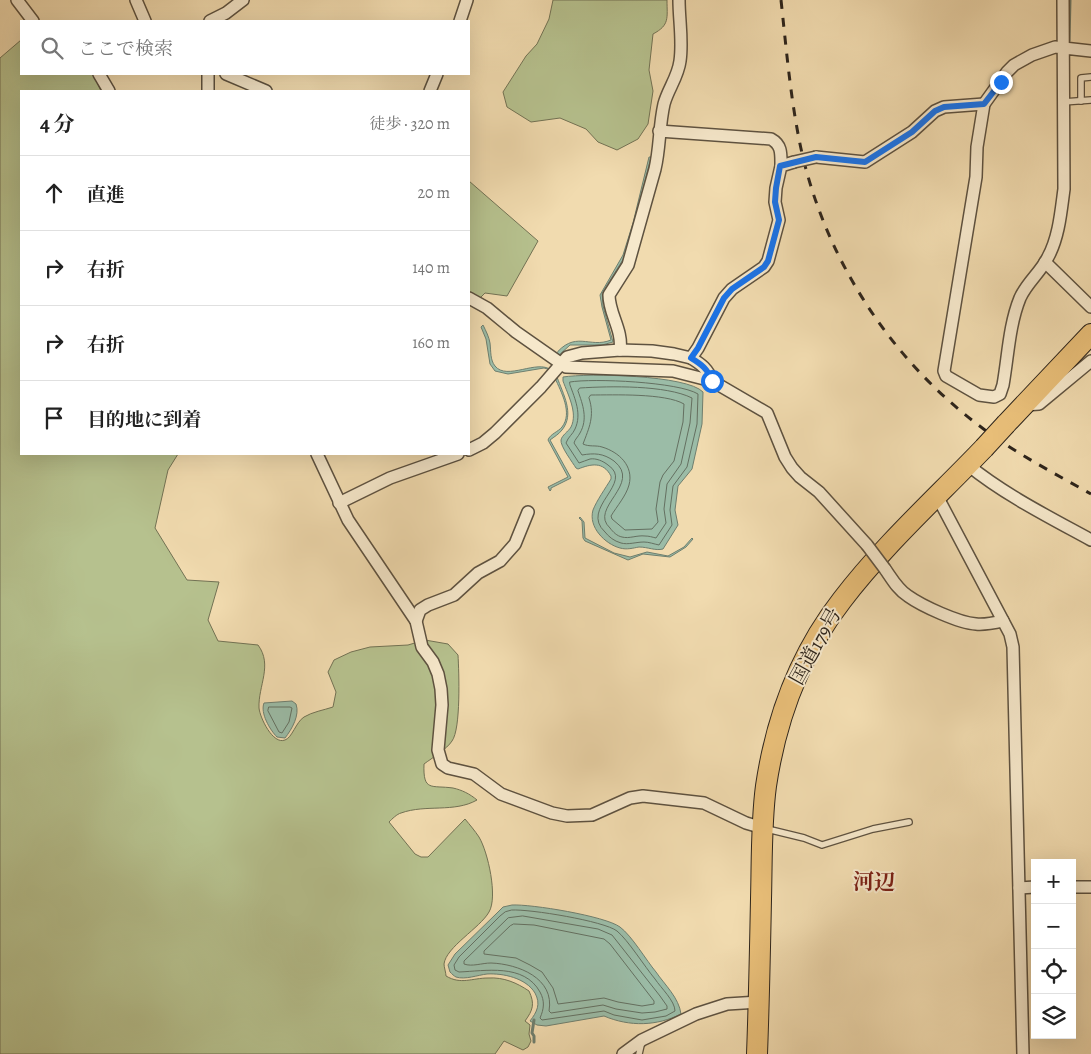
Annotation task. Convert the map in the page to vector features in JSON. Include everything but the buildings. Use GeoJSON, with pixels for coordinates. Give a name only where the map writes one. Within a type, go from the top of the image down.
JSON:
{"type":"FeatureCollection","features":[{"type":"Feature","properties":{"kind":"highway","name":"国道179号"},"geometry":{"type":"LineString","coordinates":[[757,1054],[762,828],[766,788],[781,717],[796,675],[818,635],[841,600],[869,566],[968,465],[1091,334]]}},
{"type":"Feature","properties":{"kind":"street"},"geometry":{"type":"LineString","coordinates":[[17,0],[32,20]]}},
{"type":"Feature","properties":{"kind":"street"},"geometry":{"type":"LineString","coordinates":[[136,0],[145,20]]}},
{"type":"Feature","properties":{"kind":"street"},"geometry":{"type":"LineString","coordinates":[[212,20],[226,13],[243,0]]}},
{"type":"Feature","properties":{"kind":"street"},"geometry":{"type":"LineString","coordinates":[[460,20],[467,0]]}},
{"type":"Feature","properties":{"kind":"street"},"geometry":{"type":"LineString","coordinates":[[620,350],[620,334],[611,313],[609,295],[612,287],[623,273],[632,253],[656,169],[659,131],[666,98],[680,62],[679,0]]}},
{"type":"Feature","properties":{"kind":"street"},"geometry":{"type":"LineString","coordinates":[[1062,0],[1062,48],[1064,189],[1060,218],[1047,259],[1026,286],[1019,300],[1013,319],[1000,394],[994,397],[979,395],[946,376],[944,371],[976,177],[984,104],[1014,65],[1032,55],[1055,47],[1062,48],[1091,51]]}},
{"type":"Feature","properties":{"kind":"street"},"geometry":{"type":"LineString","coordinates":[[100,75],[108,90]]}},
{"type":"Feature","properties":{"kind":"street"},"geometry":{"type":"LineString","coordinates":[[208,75],[208,90]]}},
{"type":"Feature","properties":{"kind":"street"},"geometry":{"type":"LineString","coordinates":[[228,75],[264,90]]}},
{"type":"Feature","properties":{"kind":"street"},"geometry":{"type":"LineString","coordinates":[[430,90],[437,75]]}},
{"type":"Feature","properties":{"kind":"street"},"geometry":{"type":"LineString","coordinates":[[780,166],[816,157],[865,162],[912,132],[935,111],[944,107],[984,104]]}},
{"type":"Feature","properties":{"kind":"street"},"geometry":{"type":"LineString","coordinates":[[659,131],[771,139],[780,148],[780,166],[775,202],[779,220],[768,261],[764,267],[732,289],[724,298],[691,358]]}},
{"type":"Feature","properties":{"kind":"street"},"geometry":{"type":"LineString","coordinates":[[1047,259],[1091,298]]}},
{"type":"Feature","properties":{"kind":"street"},"geometry":{"type":"LineString","coordinates":[[1047,259],[1091,307]]}},
{"type":"Feature","properties":{"kind":"street"},"geometry":{"type":"LineString","coordinates":[[470,299],[487,308],[516,332],[566,367],[673,371],[712,381],[767,414],[792,468],[800,477],[820,492],[867,545],[907,596],[964,622],[977,625],[1003,621]]}},
{"type":"Feature","properties":{"kind":"street"},"geometry":{"type":"LineString","coordinates":[[470,450],[483,443],[495,433],[541,387],[567,357],[573,355],[620,350],[652,350],[674,354],[691,358],[703,365],[710,373],[712,381]]}},
{"type":"Feature","properties":{"kind":"street"},"geometry":{"type":"LineString","coordinates":[[1025,405],[1039,404],[1091,361]]}},
{"type":"Feature","properties":{"kind":"street"},"geometry":{"type":"LineString","coordinates":[[317,455],[348,520],[416,621],[422,647],[433,662],[438,674],[442,705],[438,750],[442,764],[448,768],[474,774],[501,794],[552,813],[567,816],[592,815],[630,798],[643,796],[704,803],[746,823],[762,828]]}},
{"type":"Feature","properties":{"kind":"street"},"geometry":{"type":"LineString","coordinates":[[339,503],[390,478],[455,455]]}},
{"type":"Feature","properties":{"kind":"street"},"geometry":{"type":"LineString","coordinates":[[968,465],[1036,510],[1091,540]]}},
{"type":"Feature","properties":{"kind":"street"},"geometry":{"type":"LineString","coordinates":[[937,496],[1010,634],[1013,647],[1023,1054]]}},
{"type":"Feature","properties":{"kind":"street"},"geometry":{"type":"LineString","coordinates":[[416,621],[420,610],[454,595],[478,573],[500,560],[515,544],[528,512]]}},
{"type":"Feature","properties":{"kind":"street"},"geometry":{"type":"LineString","coordinates":[[1019,888],[1031,888]]}},
{"type":"Feature","properties":{"kind":"street"},"geometry":{"type":"LineString","coordinates":[[1076,888],[1091,888]]}},
{"type":"Feature","properties":{"kind":"street"},"geometry":{"type":"LineString","coordinates":[[623,1054],[642,1040],[716,1006],[759,1002]]}},
{"type":"Feature","properties":{"kind":"lane"},"geometry":{"type":"LineString","coordinates":[[1081,101],[1081,78],[1091,77]]}},
{"type":"Feature","properties":{"kind":"lane"},"geometry":{"type":"LineString","coordinates":[[1063,102],[1091,100]]}},
{"type":"Feature","properties":{"kind":"lane"},"geometry":{"type":"LineString","coordinates":[[762,828],[804,838],[822,845],[873,828],[909,822]]}},
{"type":"Feature","properties":{"kind":"lane"},"geometry":{"type":"LineString","coordinates":[[639,1054],[642,1040]]}},
{"type":"Feature","properties":{"kind":"shaded area"},"geometry":{"type":"Polygon","coordinates":[[[553,0],[667,0],[665,24],[653,34],[649,70],[653,91],[648,124],[638,139],[617,150],[598,142],[586,129],[560,118],[531,122],[507,107],[503,92],[526,56],[537,44],[549,19],[553,0]]]}},
{"type":"Feature","properties":{"kind":"shaded area"},"geometry":{"type":"Polygon","coordinates":[[[20,41],[20,75],[93,75],[101,90],[20,90],[20,455],[177,455],[168,470],[155,528],[187,580],[219,582],[208,620],[218,641],[258,645],[265,668],[259,708],[268,730],[276,739],[287,739],[304,717],[333,707],[336,692],[328,672],[334,660],[351,652],[370,647],[408,645],[425,640],[448,644],[458,655],[459,700],[455,735],[447,747],[424,764],[424,773],[427,783],[430,785],[463,791],[477,800],[459,806],[411,810],[398,814],[389,822],[415,854],[421,857],[428,857],[465,819],[479,837],[486,853],[491,875],[492,905],[485,918],[457,944],[446,958],[444,964],[446,976],[462,981],[499,978],[515,983],[529,991],[532,1007],[525,1021],[530,1025],[529,1034],[531,1041],[528,1047],[523,1050],[504,1041],[495,1054],[0,1054],[0,58],[20,41]]]}},
{"type":"Feature","properties":{"kind":"shaded area"},"geometry":{"type":"Polygon","coordinates":[[[470,182],[538,241],[507,296],[485,293],[479,299],[470,294],[470,182]]]}},
{"type":"Feature","properties":{"kind":"water"},"geometry":{"type":"Polygon","coordinates":[[[649,157],[651,157],[624,258],[602,293],[603,306],[613,342],[602,345],[570,345],[558,356],[554,356],[569,343],[575,341],[603,342],[611,340],[600,295],[623,255],[649,157]]]}},
{"type":"Feature","properties":{"kind":"water"},"geometry":{"type":"Polygon","coordinates":[[[483,325],[490,341],[492,361],[500,370],[514,371],[545,367],[551,370],[544,368],[508,374],[495,371],[490,364],[486,339],[481,327],[483,325]]]}},
{"type":"Feature","properties":{"kind":"water"},"geometry":{"type":"Polygon","coordinates":[[[593,375],[658,379],[693,386],[703,392],[702,424],[692,469],[678,486],[675,510],[678,525],[663,549],[620,548],[604,539],[595,528],[592,516],[593,510],[611,476],[604,468],[596,465],[576,468],[562,446],[561,440],[573,422],[572,404],[563,377],[593,375]]]}},
{"type":"Feature","properties":{"kind":"water"},"geometry":{"type":"Polygon","coordinates":[[[557,377],[567,404],[568,417],[562,430],[550,440],[571,478],[551,488],[550,491],[548,487],[568,477],[548,440],[550,436],[562,427],[566,415],[565,402],[555,378],[557,377]]]}},
{"type":"Feature","properties":{"kind":"water"},"geometry":{"type":"Polygon","coordinates":[[[580,517],[584,522],[585,538],[614,553],[630,557],[647,552],[668,556],[684,547],[693,539],[686,547],[670,557],[643,554],[628,560],[585,541],[580,517]]]}},
{"type":"Feature","properties":{"kind":"water"},"geometry":{"type":"Polygon","coordinates":[[[292,701],[296,704],[297,708],[295,722],[285,738],[277,737],[271,730],[263,712],[264,703],[292,701]]]}},
{"type":"Feature","properties":{"kind":"water"},"geometry":{"type":"Polygon","coordinates":[[[512,905],[535,906],[568,912],[599,919],[620,927],[634,942],[671,992],[678,1003],[681,1014],[662,1021],[643,1024],[614,1020],[604,1016],[546,1026],[537,1025],[530,1021],[537,1008],[537,997],[531,988],[520,980],[500,974],[463,978],[454,976],[450,972],[448,965],[455,954],[503,907],[512,905]]]}},
{"type":"Feature","properties":{"kind":"waterway"},"geometry":{"type":"LineString","coordinates":[[1069,41],[1070,0]]}},
{"type":"Feature","properties":{"kind":"waterway"},"geometry":{"type":"LineString","coordinates":[[534,1020],[532,1033],[534,1042]]}},
{"type":"Feature","properties":{"kind":"railway"},"geometry":{"type":"LineString","coordinates":[[781,0],[793,104],[809,181],[824,222],[842,262],[863,299],[888,335],[916,369],[947,399],[981,427],[1007,445],[1091,494]]}},
{"type":"Feature","properties":{"kind":"district","name":"河辺"},"geometry":{"type":"Point","coordinates":[874,882]}},
{"type":"Feature","properties":{"kind":"route"},"geometry":{"type":"LineString","coordinates":[[712,381],[710,373],[703,365],[691,358],[724,298],[732,289],[764,267],[768,261],[779,220],[775,202],[780,166],[816,157],[865,162],[912,132],[925,118],[935,111],[944,107],[984,104],[1001,82]]}}]}
